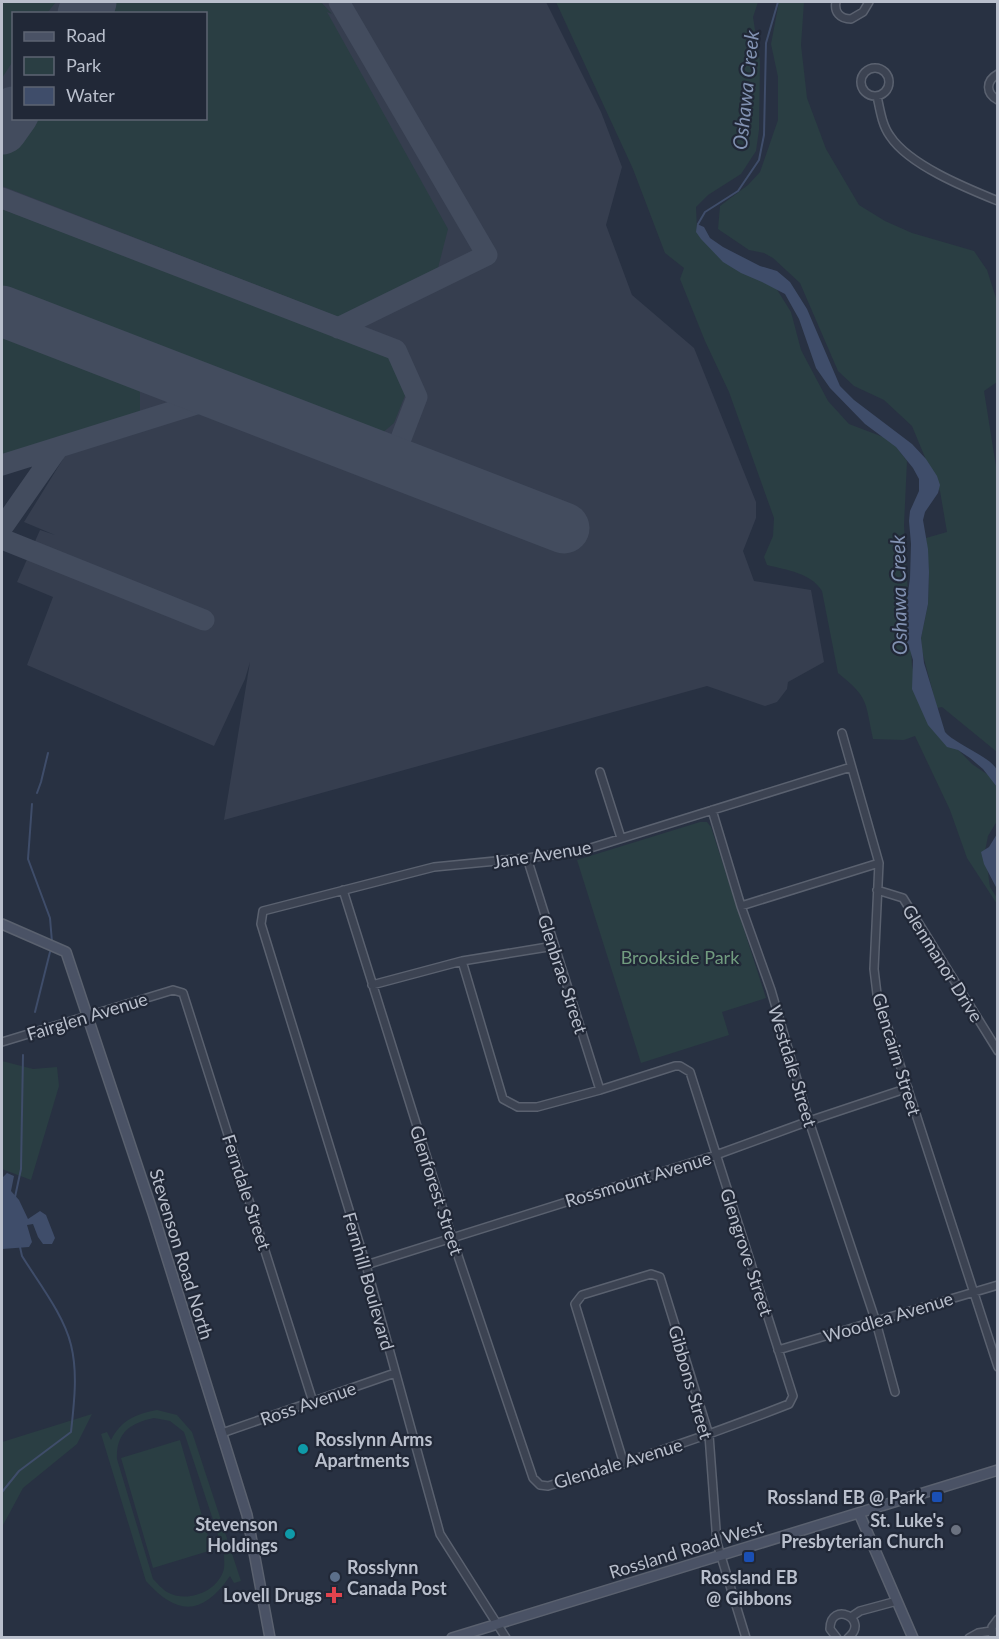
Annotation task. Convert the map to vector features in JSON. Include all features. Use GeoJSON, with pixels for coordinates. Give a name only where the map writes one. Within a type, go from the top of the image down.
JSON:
{"type":"FeatureCollection","features":[{"type":"Feature","properties":{"kind":"street"},"geometry":{"type":"LineString","coordinates":[[836,2],[839,15],[851,19],[862,12],[868,2]]}},
{"type":"Feature","properties":{"kind":"street"},"geometry":{"type":"LineString","coordinates":[[874,68],[886,74],[889,82],[886,91],[877,96],[865,92],[861,84],[863,75],[874,68]]}},
{"type":"Feature","properties":{"kind":"street"},"geometry":{"type":"LineString","coordinates":[[998,74],[990,80],[988,88],[992,96],[998,100]]}},
{"type":"Feature","properties":{"kind":"street"},"geometry":{"type":"LineString","coordinates":[[877,96],[888,134],[909,157],[965,187],[998,201]]}},
{"type":"Feature","properties":{"kind":"street","name":"Glencairn Street"},"geometry":{"type":"LineString","coordinates":[[842,733],[879,863],[874,969],[876,994],[998,1367]]}},
{"type":"Feature","properties":{"kind":"street","name":"Jane Avenue"},"geometry":{"type":"LineString","coordinates":[[263,911],[434,867],[581,851],[851,767]]}},
{"type":"Feature","properties":{"kind":"street"},"geometry":{"type":"LineString","coordinates":[[600,772],[621,838]]}},
{"type":"Feature","properties":{"kind":"street","name":"Westdale Street"},"geometry":{"type":"LineString","coordinates":[[712,810],[741,906],[771,990],[809,1120],[876,1322],[895,1392]]}},
{"type":"Feature","properties":{"kind":"street","name":"Glenbrae Street"},"geometry":{"type":"LineString","coordinates":[[527,858],[600,1090]]}},
{"type":"Feature","properties":{"kind":"street"},"geometry":{"type":"LineString","coordinates":[[741,906],[879,863]]}},
{"type":"Feature","properties":{"kind":"street","name":"Glenforest Street"},"geometry":{"type":"LineString","coordinates":[[343,890],[452,1238],[532,1478],[540,1485]]}},
{"type":"Feature","properties":{"kind":"street","name":"Glenmanor Drive"},"geometry":{"type":"LineString","coordinates":[[877,890],[903,898],[998,1051]]}},
{"type":"Feature","properties":{"kind":"street","name":"Fernhill Boulevard"},"geometry":{"type":"LineString","coordinates":[[263,911],[261,924],[366,1265],[440,1534],[506,1638]]}},
{"type":"Feature","properties":{"kind":"street","name":"Stevenson Road North"},"geometry":{"type":"LineString","coordinates":[[2,924],[66,952],[153,1213],[222,1433],[251,1532],[270,1637]]}},
{"type":"Feature","properties":{"kind":"street"},"geometry":{"type":"LineString","coordinates":[[372,985],[462,961],[554,946]]}},
{"type":"Feature","properties":{"kind":"street"},"geometry":{"type":"LineString","coordinates":[[462,961],[503,1099],[518,1107],[537,1107],[600,1090]]}},
{"type":"Feature","properties":{"kind":"street","name":"Fairglen Avenue"},"geometry":{"type":"LineString","coordinates":[[2,1042],[172,990]]}},
{"type":"Feature","properties":{"kind":"street","name":"Ferndale Street"},"geometry":{"type":"LineString","coordinates":[[172,990],[180,991],[185,998],[313,1402]]}},
{"type":"Feature","properties":{"kind":"street","name":"Glengrove Street"},"geometry":{"type":"LineString","coordinates":[[600,1090],[675,1066],[680,1066],[690,1072],[793,1396]]}},
{"type":"Feature","properties":{"kind":"street","name":"Rossmount Avenue"},"geometry":{"type":"LineString","coordinates":[[366,1265],[716,1155],[809,1120],[908,1088]]}},
{"type":"Feature","properties":{"kind":"street","name":"Gibbons Street"},"geometry":{"type":"LineString","coordinates":[[624,1464],[575,1304],[582,1295],[651,1274],[660,1277],[708,1436],[717,1543],[746,1638]]}},
{"type":"Feature","properties":{"kind":"street","name":"Woodlea Avenue"},"geometry":{"type":"LineString","coordinates":[[778,1350],[998,1286]]}},
{"type":"Feature","properties":{"kind":"street","name":"Ross Avenue"},"geometry":{"type":"LineString","coordinates":[[222,1433],[395,1373]]}},
{"type":"Feature","properties":{"kind":"street","name":"Glendale Avenue"},"geometry":{"type":"LineString","coordinates":[[540,1485],[548,1486],[624,1464],[708,1436],[789,1404],[793,1396]]}},
{"type":"Feature","properties":{"kind":"street","name":"Rossland Road West"},"geometry":{"type":"LineString","coordinates":[[452,1638],[998,1470]]}},
{"type":"Feature","properties":{"kind":"street"},"geometry":{"type":"LineString","coordinates":[[859,1513],[913,1638]]}},
{"type":"Feature","properties":{"kind":"street"},"geometry":{"type":"LineString","coordinates":[[851,1617],[860,1611],[897,1601]]}},
{"type":"Feature","properties":{"kind":"street"},"geometry":{"type":"LineString","coordinates":[[837,1638],[830,1629],[833,1618],[840,1614],[851,1617],[854,1621],[855,1629],[848,1638]]}},
{"type":"Feature","properties":{"kind":"street"},"geometry":{"type":"LineString","coordinates":[[969,1638],[978,1633],[992,1634],[992,1627],[998,1619]]}},
{"type":"Feature","properties":{"kind":"shaded area"},"geometry":{"type":"Polygon","coordinates":[[[2,2],[546,2],[601,112],[622,167],[606,225],[632,295],[694,348],[756,502],[756,518],[743,551],[754,581],[811,590],[824,662],[788,682],[787,689],[777,702],[765,706],[707,686],[224,820],[250,662],[245,679],[214,746],[27,665],[53,597],[17,582],[40,530],[55,535],[24,522],[63,459],[54,449],[2,468],[2,2]]]}},
{"type":"Feature","properties":{"kind":"green space"},"geometry":{"type":"Polygon","coordinates":[[[2,2],[56,2],[48,12],[12,12],[12,63],[2,78],[2,2]]]}},
{"type":"Feature","properties":{"kind":"green space"},"geometry":{"type":"Polygon","coordinates":[[[105,2],[321,2],[332,14],[327,12],[448,229],[438,268],[341,318],[2,186],[2,150],[22,120],[207,120],[207,12],[98,12],[105,2]]]}},
{"type":"Feature","properties":{"kind":"green space"},"geometry":{"type":"Polygon","coordinates":[[[556,2],[758,2],[753,17],[760,62],[759,130],[756,151],[741,174],[708,195],[696,207],[697,229],[720,252],[776,288],[791,312],[801,350],[828,401],[849,424],[891,440],[907,461],[904,525],[912,666],[927,718],[972,764],[997,781],[997,821],[988,836],[985,851],[990,887],[997,898],[997,904],[967,858],[950,810],[915,736],[904,740],[873,739],[869,716],[861,695],[838,673],[822,591],[805,576],[767,565],[764,557],[773,536],[774,518],[729,392],[680,279],[684,268],[665,253],[633,169],[556,2]]]}},
{"type":"Feature","properties":{"kind":"green space"},"geometry":{"type":"Polygon","coordinates":[[[779,2],[804,2],[801,45],[807,98],[826,149],[859,205],[885,221],[912,233],[974,251],[987,270],[997,301],[997,382],[984,391],[998,479],[997,752],[942,707],[937,708],[922,651],[921,638],[928,604],[929,572],[926,538],[947,532],[940,491],[932,482],[929,467],[912,426],[884,400],[854,386],[838,371],[800,283],[773,258],[764,253],[749,250],[718,229],[720,206],[748,185],[760,172],[778,120],[778,77],[771,44],[779,2]]]}},
{"type":"Feature","properties":{"kind":"green space"},"geometry":{"type":"Polygon","coordinates":[[[2,209],[389,357],[406,393],[394,423],[380,435],[2,290],[2,209]]]}},
{"type":"Feature","properties":{"kind":"green space"},"geometry":{"type":"Polygon","coordinates":[[[2,329],[140,384],[140,411],[55,449],[2,464],[2,329]]]}},
{"type":"Feature","properties":{"kind":"green space","name":"Brookside Park"},"geometry":{"type":"Polygon","coordinates":[[[700,822],[707,822],[711,827],[766,998],[722,1012],[729,1035],[641,1063],[577,860],[700,822]]]}},
{"type":"Feature","properties":{"kind":"green space"},"geometry":{"type":"Polygon","coordinates":[[[2,1061],[33,1069],[57,1067],[59,1086],[31,1180],[2,1169],[2,1061]]]}},
{"type":"Feature","properties":{"kind":"green space"},"geometry":{"type":"Polygon","coordinates":[[[157,1410],[177,1415],[192,1432],[241,1581],[234,1583],[230,1576],[210,1598],[190,1607],[169,1601],[146,1581],[101,1434],[107,1432],[111,1440],[124,1423],[157,1410]],[[154,1418],[131,1426],[119,1442],[117,1459],[153,1579],[167,1592],[191,1596],[214,1586],[224,1570],[224,1553],[184,1432],[170,1421],[154,1418]]]}},
{"type":"Feature","properties":{"kind":"green space"},"geometry":{"type":"Polygon","coordinates":[[[92,1414],[77,1444],[23,1488],[2,1527],[2,1442],[92,1414]]]}},
{"type":"Feature","properties":{"kind":"green space"},"geometry":{"type":"Polygon","coordinates":[[[180,1440],[212,1550],[153,1568],[121,1458],[180,1440]]]}},
{"type":"Feature","properties":{"kind":"water"},"geometry":{"type":"Polygon","coordinates":[[[697,224],[704,227],[710,238],[723,247],[760,266],[777,271],[790,282],[807,309],[840,386],[854,400],[912,444],[937,476],[940,485],[938,493],[925,512],[923,520],[929,572],[928,604],[921,638],[924,663],[945,732],[995,767],[998,772],[997,787],[983,769],[970,758],[958,750],[947,747],[928,725],[912,689],[913,660],[904,641],[903,629],[910,578],[910,511],[919,491],[919,479],[896,447],[865,424],[830,388],[816,368],[799,319],[785,294],[723,262],[696,232],[697,224]]]}},
{"type":"Feature","properties":{"kind":"water"},"geometry":{"type":"Polygon","coordinates":[[[997,834],[997,889],[984,864],[981,852],[989,847],[997,834]]]}},
{"type":"Feature","properties":{"kind":"water"},"geometry":{"type":"Polygon","coordinates":[[[7,1173],[14,1176],[11,1191],[19,1200],[28,1219],[40,1211],[46,1215],[55,1238],[52,1244],[43,1244],[33,1224],[27,1225],[32,1242],[29,1247],[2,1249],[2,1178],[7,1173]]]}},
{"type":"Feature","properties":{"kind":"waterway","name":"Oshawa Creek"},"geometry":{"type":"LineString","coordinates":[[698,224],[705,212],[738,191],[759,160],[764,135],[766,43],[778,2]]}},
{"type":"Feature","properties":{"kind":"waterway"},"geometry":{"type":"LineString","coordinates":[[37,793],[48,753]]}},
{"type":"Feature","properties":{"kind":"waterway"},"geometry":{"type":"LineString","coordinates":[[32,804],[28,859],[50,918],[52,942]]}},
{"type":"Feature","properties":{"kind":"waterway"},"geometry":{"type":"LineString","coordinates":[[35,1012],[50,952]]}},
{"type":"Feature","properties":{"kind":"waterway"},"geometry":{"type":"LineString","coordinates":[[15,1197],[21,1169],[23,1055]]}},
{"type":"Feature","properties":{"kind":"waterway"},"geometry":{"type":"LineString","coordinates":[[2,1492],[19,1471],[71,1432],[74,1400],[75,1377],[68,1334],[57,1311],[22,1256],[20,1247]]}},
{"type":"Feature","properties":{"kind":"taxiway"},"geometry":{"type":"LineString","coordinates":[[338,328],[487,255],[339,2]]}},
{"type":"Feature","properties":{"kind":"taxiway"},"geometry":{"type":"LineString","coordinates":[[2,198],[396,350],[417,397],[400,441],[384,460]]}},
{"type":"Feature","properties":{"kind":"taxiway"},"geometry":{"type":"LineString","coordinates":[[2,465],[222,396]]}},
{"type":"Feature","properties":{"kind":"taxiway"},"geometry":{"type":"LineString","coordinates":[[2,528],[58,448]]}},
{"type":"Feature","properties":{"kind":"taxiway"},"geometry":{"type":"LineString","coordinates":[[2,539],[204,620]]}},
{"type":"Feature","properties":{"kind":"runway"},"geometry":{"type":"LineString","coordinates":[[84,12],[91,2]]}},
{"type":"Feature","properties":{"kind":"runway"},"geometry":{"type":"LineString","coordinates":[[2,129],[12,115]]}},
{"type":"Feature","properties":{"kind":"runway"},"geometry":{"type":"LineString","coordinates":[[2,311],[564,528]]}},
{"type":"Feature","properties":{"kind":"place","name":"Rosslynn Arms Apartments"},"geometry":{"type":"Point","coordinates":[303,1449]}},
{"type":"Feature","properties":{"kind":"place","name":"Rossland EB @ Park"},"geometry":{"type":"Point","coordinates":[937,1497]}},
{"type":"Feature","properties":{"kind":"place","name":"St. Luke's Presbyterian Church"},"geometry":{"type":"Point","coordinates":[956,1530]}},
{"type":"Feature","properties":{"kind":"place","name":"Stevenson Holdings"},"geometry":{"type":"Point","coordinates":[290,1534]}},
{"type":"Feature","properties":{"kind":"place","name":"Rossland EB @ Gibbons"},"geometry":{"type":"Point","coordinates":[749,1557]}},
{"type":"Feature","properties":{"kind":"place","name":"Rosslynn Canada Post"},"geometry":{"type":"Point","coordinates":[335,1577]}},
{"type":"Feature","properties":{"kind":"place","name":"Lovell Drugs"},"geometry":{"type":"Point","coordinates":[334,1595]}}]}
